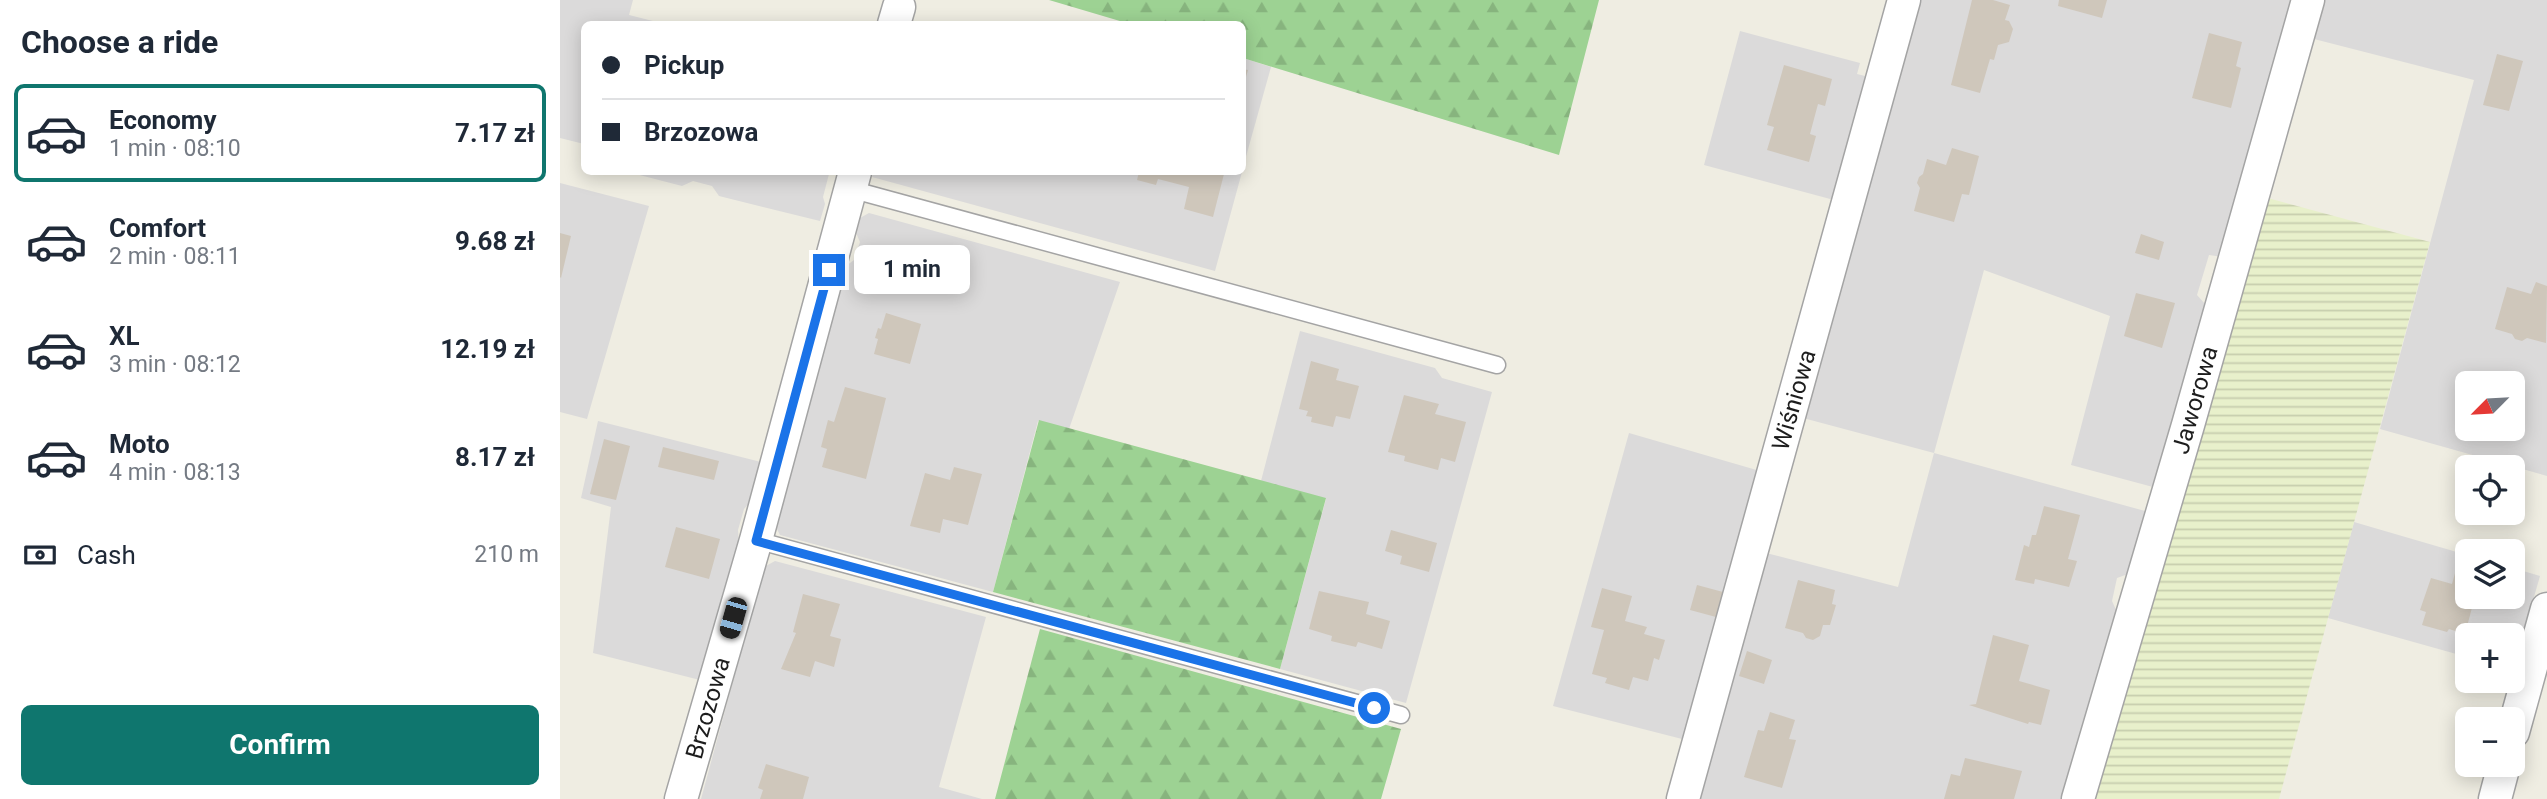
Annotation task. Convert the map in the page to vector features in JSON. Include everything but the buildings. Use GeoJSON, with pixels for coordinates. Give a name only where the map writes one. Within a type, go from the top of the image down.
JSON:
{"type":"FeatureCollection","features":[{"type":"Feature","properties":{"kind":"street","name":"Wiśniowa"},"geometry":{"type":"LineString","coordinates":[[1683,799],[1904,0]]}},
{"type":"Feature","properties":{"kind":"street","name":"Jaworowa"},"geometry":{"type":"LineString","coordinates":[[2078,799],[2218,322],[2308,0]]}},
{"type":"Feature","properties":{"kind":"street","name":"Brzozowa"},"geometry":{"type":"LineString","coordinates":[[681,799],[756,541],[853,180]]}},
{"type":"Feature","properties":{"kind":"street"},"geometry":{"type":"LineString","coordinates":[[2520,707],[2547,609]]}},
{"type":"Feature","properties":{"kind":"street"},"geometry":{"type":"LineString","coordinates":[[2495,799],[2501,777]]}},
{"type":"Feature","properties":{"kind":"lane"},"geometry":{"type":"LineString","coordinates":[[853,180],[1497,365]]}},
{"type":"Feature","properties":{"kind":"lane"},"geometry":{"type":"LineString","coordinates":[[756,541],[1401,715]]}},
{"type":"Feature","properties":{"kind":"shaded area"},"geometry":{"type":"Polygon","coordinates":[[[560,0],[633,0],[629,15],[653,21],[581,21],[581,143],[560,138],[560,0]]]}},
{"type":"Feature","properties":{"kind":"shaded area"},"geometry":{"type":"Polygon","coordinates":[[[1918,0],[2293,0],[2223,257],[2209,255],[2197,295],[2205,304],[2153,487],[2071,465],[2110,316],[1984,270],[1934,453],[1803,418],[1918,0]]]}},
{"type":"Feature","properties":{"kind":"shaded area"},"geometry":{"type":"Polygon","coordinates":[[[2325,0],[2547,0],[2547,476],[2525,470],[2525,455],[2472,455],[2380,429],[2474,80],[2314,39],[2325,0]]]}},
{"type":"Feature","properties":{"kind":"shaded area"},"geometry":{"type":"Polygon","coordinates":[[[1740,31],[1860,63],[1857,74],[1869,77],[1834,200],[1704,165],[1740,31]]]}},
{"type":"Feature","properties":{"kind":"shaded area"},"geometry":{"type":"Polygon","coordinates":[[[1246,59],[1271,67],[1246,157],[1246,59]]]}},
{"type":"Feature","properties":{"kind":"shaded area"},"geometry":{"type":"Polygon","coordinates":[[[640,175],[829,175],[820,221],[719,196],[712,186],[693,181],[682,186],[640,175]]]}},
{"type":"Feature","properties":{"kind":"shaded area"},"geometry":{"type":"Polygon","coordinates":[[[872,175],[1241,175],[1215,271],[872,175]]]}},
{"type":"Feature","properties":{"kind":"shaded area"},"geometry":{"type":"Polygon","coordinates":[[[560,183],[649,206],[587,419],[560,412],[560,183]]]}},
{"type":"Feature","properties":{"kind":"shaded area"},"geometry":{"type":"Polygon","coordinates":[[[869,213],[1120,282],[1069,429],[1038,421],[993,592],[780,535],[775,525],[846,266],[854,260],[860,242],[856,233],[860,218],[869,213]]]}},
{"type":"Feature","properties":{"kind":"shaded area"},"geometry":{"type":"Polygon","coordinates":[[[1300,331],[1435,368],[1442,378],[1492,392],[1406,703],[1280,669],[1326,499],[1261,481],[1300,331]]]}},
{"type":"Feature","properties":{"kind":"shaded area"},"geometry":{"type":"Polygon","coordinates":[[[598,421],[761,462],[752,500],[744,509],[738,530],[739,543],[700,680],[593,653],[611,507],[581,498],[598,421]]]}},
{"type":"Feature","properties":{"kind":"shaded area"},"geometry":{"type":"Polygon","coordinates":[[[1629,433],[1760,471],[1686,740],[1553,706],[1629,433]]]}},
{"type":"Feature","properties":{"kind":"shaded area"},"geometry":{"type":"Polygon","coordinates":[[[1934,453],[2145,511],[2128,574],[2117,578],[2112,601],[2117,612],[2061,799],[1698,799],[1766,553],[1898,587],[1934,453]]]}},
{"type":"Feature","properties":{"kind":"shaded area"},"geometry":{"type":"Polygon","coordinates":[[[2354,522],[2455,551],[2455,609],[2525,609],[2525,572],[2540,576],[2525,628],[2525,623],[2455,623],[2455,654],[2328,618],[2354,522]]]}},
{"type":"Feature","properties":{"kind":"shaded area"},"geometry":{"type":"Polygon","coordinates":[[[775,561],[986,617],[939,787],[982,799],[701,799],[764,567],[775,561]]]}},
{"type":"Feature","properties":{"kind":"green space"},"geometry":{"type":"Polygon","coordinates":[[[1049,0],[1599,0],[1559,155],[1246,59],[1246,21],[1120,21],[1049,0]]]}},
{"type":"Feature","properties":{"kind":"green space"},"geometry":{"type":"Polygon","coordinates":[[[2264,197],[2430,242],[2279,799],[2085,799],[2264,197]]]}},
{"type":"Feature","properties":{"kind":"green space"},"geometry":{"type":"Polygon","coordinates":[[[1039,420],[1326,498],[1280,669],[993,592],[1039,420]]]}},
{"type":"Feature","properties":{"kind":"green space"},"geometry":{"type":"Polygon","coordinates":[[[1040,629],[1401,729],[1381,799],[995,799],[1040,629]]]}},
{"type":"Feature","properties":{"kind":"route"},"geometry":{"type":"LineString","coordinates":[[829,270],[756,541],[1374,708]]}}]}
